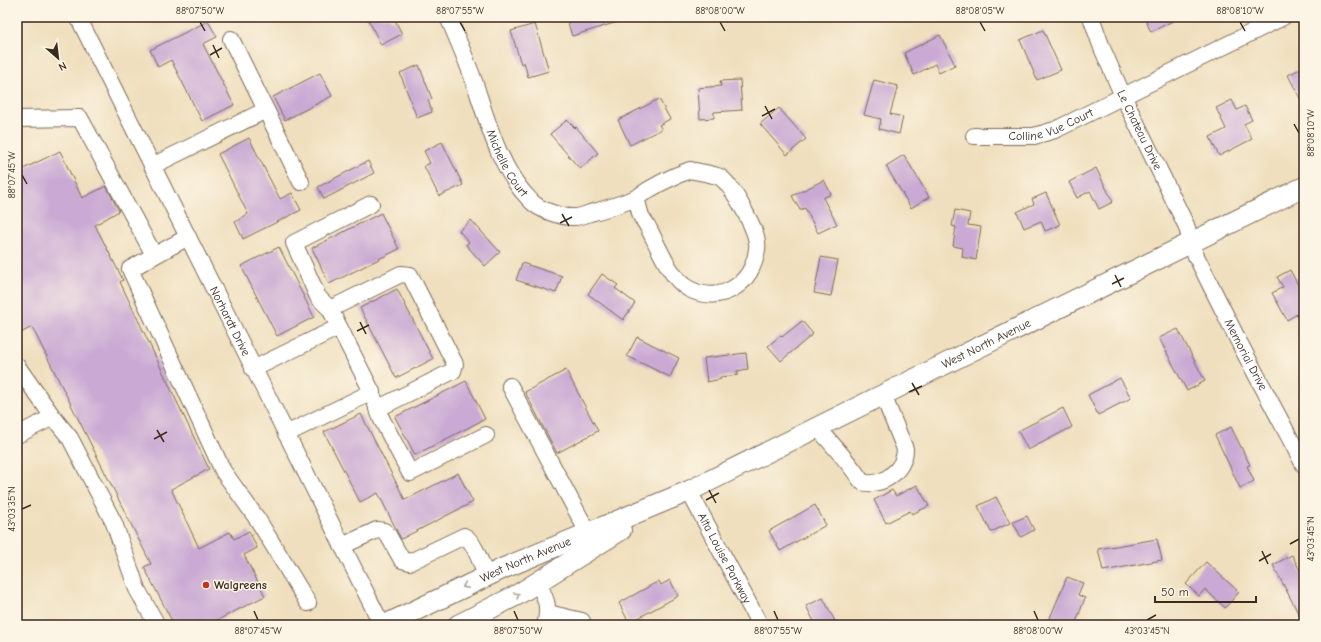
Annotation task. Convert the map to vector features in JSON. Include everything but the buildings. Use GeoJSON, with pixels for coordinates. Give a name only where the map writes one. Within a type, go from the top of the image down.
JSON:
{"type":"FeatureCollection","features":[{"type":"Feature","properties":{"kind":"main road","name":"West North Avenue"},"geometry":{"type":"LineString","coordinates":[[385,625],[504,568],[592,540],[882,394],[1304,187]]}},
{"type":"Feature","properties":{"kind":"main road","name":"West North Avenue"},"geometry":{"type":"LineString","coordinates":[[458,625],[517,596],[538,582],[592,540]]}},
{"type":"Feature","properties":{"kind":"street","name":"Norhardt Drive"},"geometry":{"type":"LineString","coordinates":[[78,17],[382,625]]}},
{"type":"Feature","properties":{"kind":"street","name":"Michelle Court"},"geometry":{"type":"LineString","coordinates":[[448,17],[463,51],[482,108],[498,148],[516,183],[532,203],[554,214],[576,217],[616,206],[636,198],[677,174],[690,170],[719,177],[738,198],[756,235],[758,248],[750,271],[740,284],[725,293],[708,295],[688,289],[676,278],[663,258],[641,216],[636,198]]}},
{"type":"Feature","properties":{"kind":"street","name":"Le Chateau Drive"},"geometry":{"type":"LineString","coordinates":[[1092,17],[1102,48],[1123,96],[1186,225],[1191,242]]}},
{"type":"Feature","properties":{"kind":"street","name":"Colline Vue Court"},"geometry":{"type":"LineString","coordinates":[[974,136],[1034,136],[1054,130],[1283,17]]}},
{"type":"Feature","properties":{"kind":"street"},"geometry":{"type":"LineString","coordinates":[[231,39],[301,182]]}},
{"type":"Feature","properties":{"kind":"street"},"geometry":{"type":"LineString","coordinates":[[152,166],[266,110]]}},
{"type":"Feature","properties":{"kind":"street"},"geometry":{"type":"LineString","coordinates":[[17,119],[80,118],[154,255]]}},
{"type":"Feature","properties":{"kind":"street"},"geometry":{"type":"LineString","coordinates":[[371,204],[294,243],[318,297],[330,309],[372,392],[377,409],[410,473],[486,435]]}},
{"type":"Feature","properties":{"kind":"street"},"geometry":{"type":"LineString","coordinates":[[188,237],[130,268],[223,471],[258,520],[308,603]]}},
{"type":"Feature","properties":{"kind":"street","name":"Memorial Drive"},"geometry":{"type":"LineString","coordinates":[[1191,242],[1240,344],[1304,465]]}},
{"type":"Feature","properties":{"kind":"street"},"geometry":{"type":"LineString","coordinates":[[330,309],[401,274],[410,275],[455,364],[453,371],[377,409]]}},
{"type":"Feature","properties":{"kind":"street"},"geometry":{"type":"LineString","coordinates":[[253,369],[339,327]]}},
{"type":"Feature","properties":{"kind":"street"},"geometry":{"type":"LineString","coordinates":[[17,366],[53,417],[70,438],[114,523],[137,589],[157,625]]}},
{"type":"Feature","properties":{"kind":"street"},"geometry":{"type":"LineString","coordinates":[[510,386],[592,540]]}},
{"type":"Feature","properties":{"kind":"street"},"geometry":{"type":"LineString","coordinates":[[286,434],[372,392]]}},
{"type":"Feature","properties":{"kind":"street"},"geometry":{"type":"LineString","coordinates":[[817,427],[853,468],[862,482],[867,484],[892,475],[905,457],[905,449],[882,394]]}},
{"type":"Feature","properties":{"kind":"street"},"geometry":{"type":"LineString","coordinates":[[17,435],[53,417]]}},
{"type":"Feature","properties":{"kind":"street","name":"Alta Louise Parkway"},"geometry":{"type":"LineString","coordinates":[[689,491],[760,625]]}},
{"type":"Feature","properties":{"kind":"street"},"geometry":{"type":"LineString","coordinates":[[342,546],[377,530],[384,531],[388,535],[402,560],[405,562],[410,562],[464,536],[468,538],[471,543],[486,576]]}},
{"type":"Feature","properties":{"kind":"street"},"geometry":{"type":"LineString","coordinates":[[538,582],[547,602],[546,619],[582,621]]}},
{"type":"Feature","properties":{"kind":"place","name":"Walgreens"},"geometry":{"type":"Point","coordinates":[206,585]}}]}
